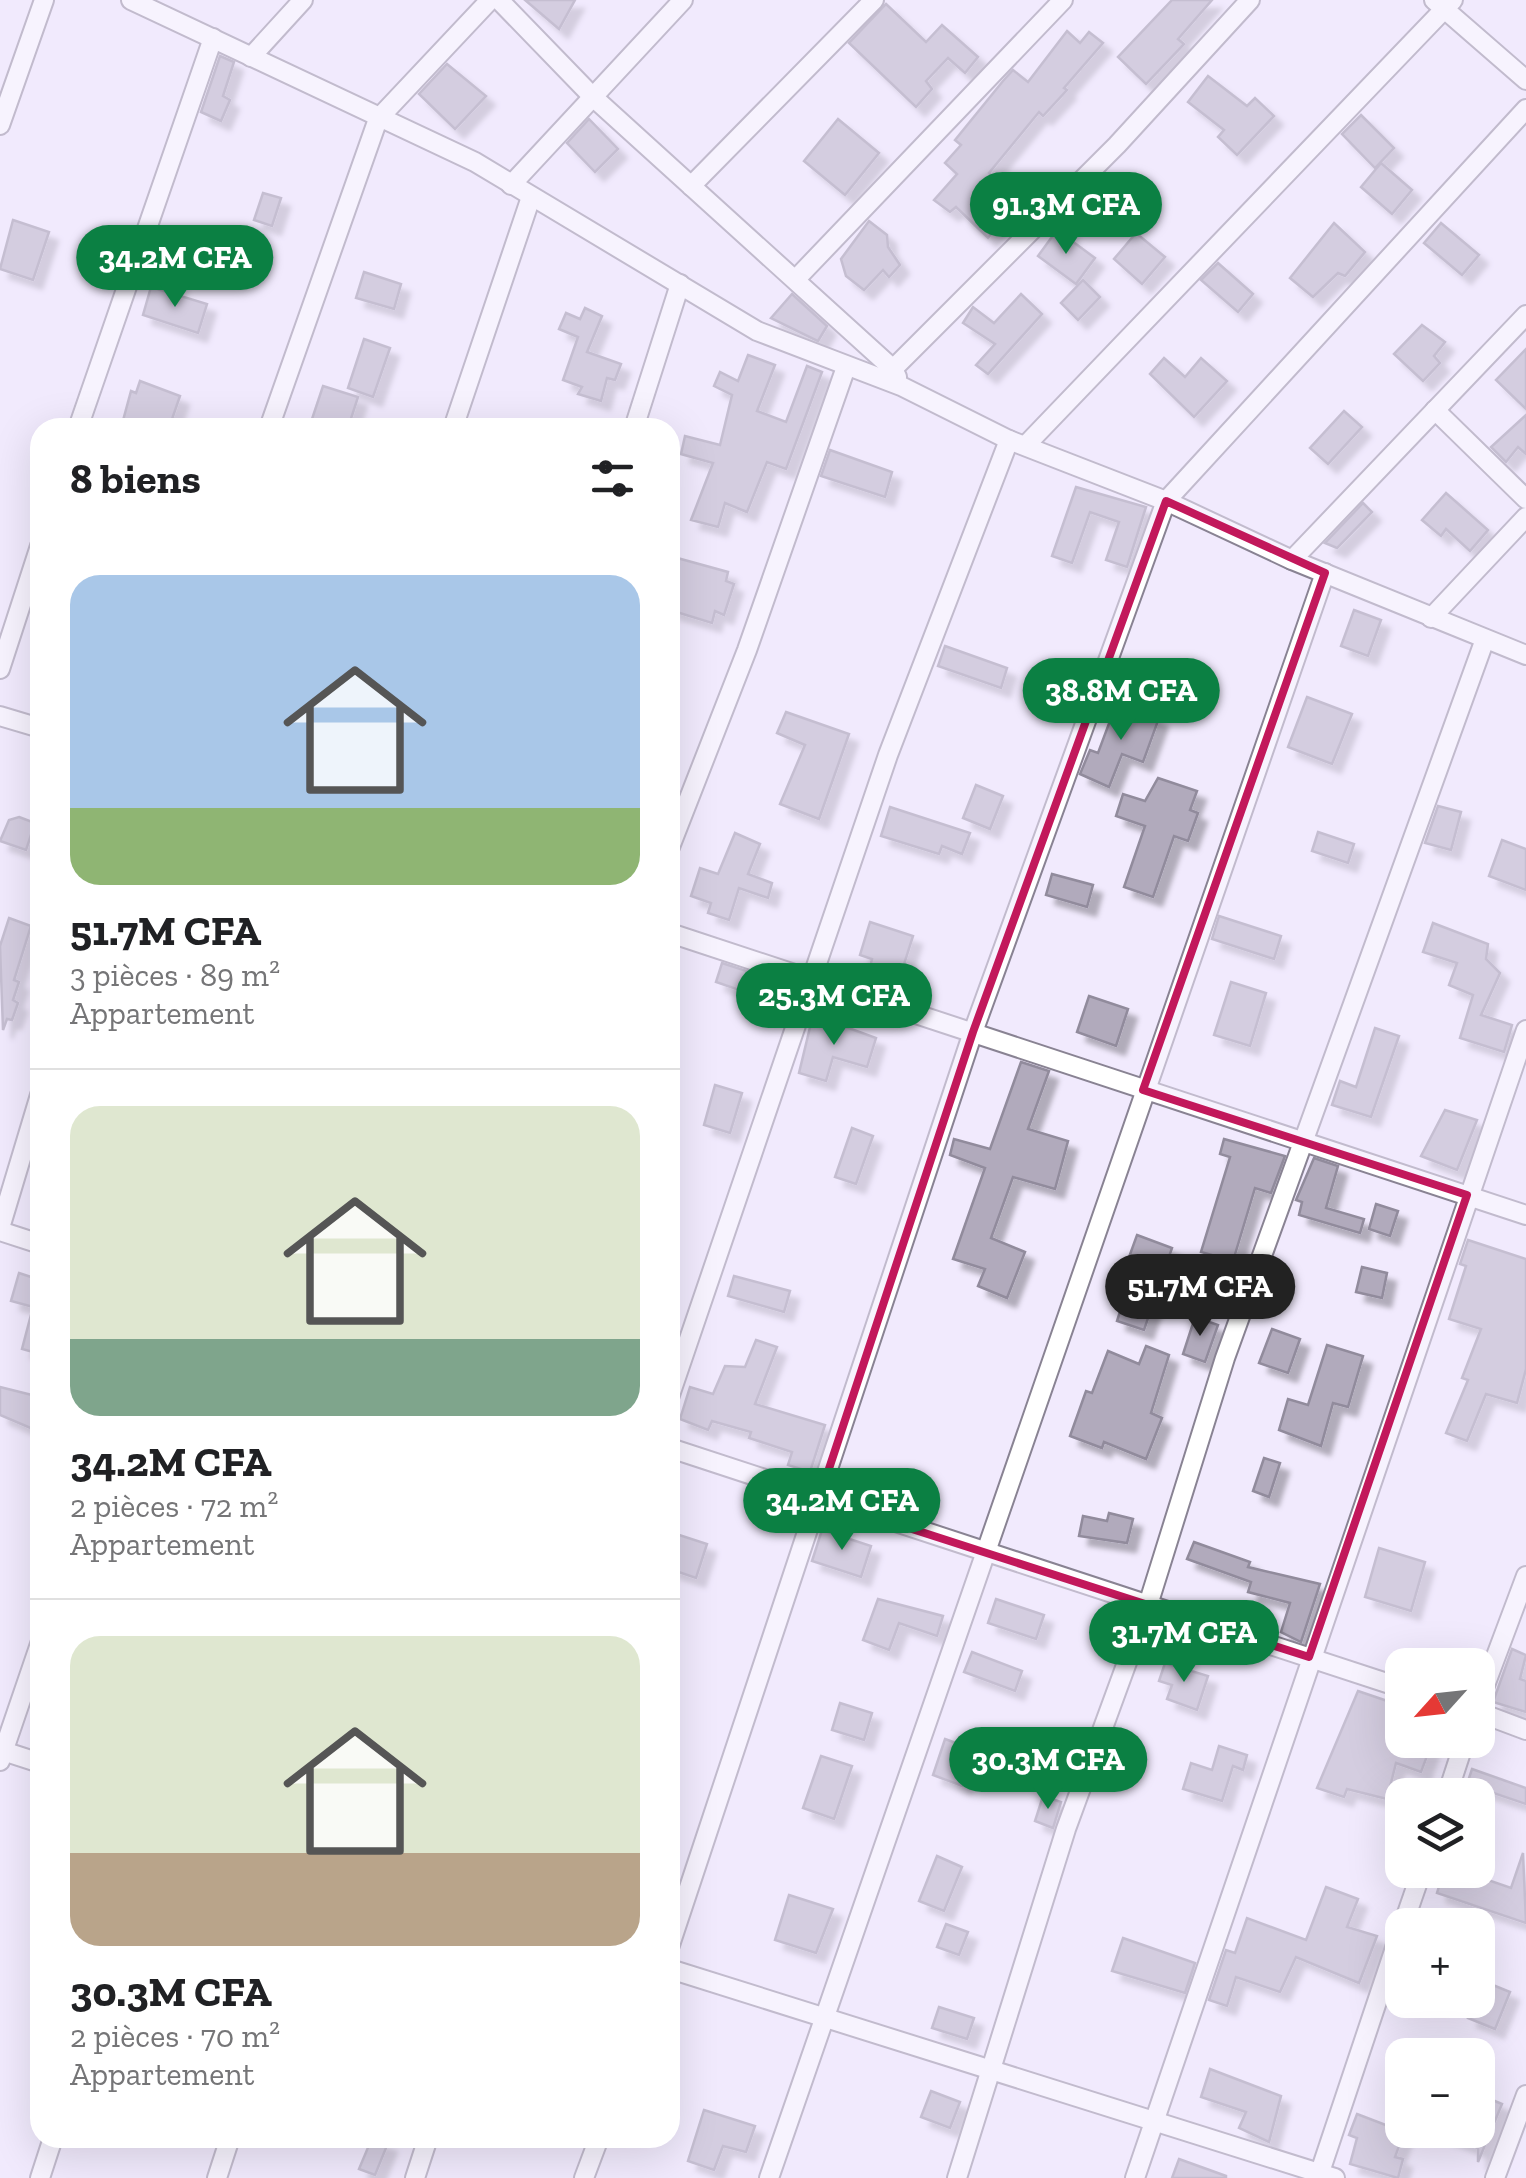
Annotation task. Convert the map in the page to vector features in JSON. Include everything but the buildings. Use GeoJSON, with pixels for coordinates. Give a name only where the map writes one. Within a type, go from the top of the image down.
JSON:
{"type":"FeatureCollection","features":[{"type":"Feature","properties":{"kind":"street"},"geometry":{"type":"LineString","coordinates":[[0,125],[44,0]]}},
{"type":"Feature","properties":{"kind":"street"},"geometry":{"type":"LineString","coordinates":[[131,0],[474,162],[757,331],[846,367],[897,378],[1018,442],[1526,655]]}},
{"type":"Feature","properties":{"kind":"street"},"geometry":{"type":"LineString","coordinates":[[252,57],[303,0]]}},
{"type":"Feature","properties":{"kind":"street"},"geometry":{"type":"LineString","coordinates":[[273,418],[378,119],[490,0]]}},
{"type":"Feature","properties":{"kind":"street"},"geometry":{"type":"LineString","coordinates":[[499,0],[593,97],[796,279],[897,378]]}},
{"type":"Feature","properties":{"kind":"street"},"geometry":{"type":"LineString","coordinates":[[511,185],[683,0]]}},
{"type":"Feature","properties":{"kind":"street"},"geometry":{"type":"LineString","coordinates":[[691,186],[874,0]]}},
{"type":"Feature","properties":{"kind":"street"},"geometry":{"type":"LineString","coordinates":[[796,279],[1063,0]]}},
{"type":"Feature","properties":{"kind":"street"},"geometry":{"type":"LineString","coordinates":[[897,378],[1250,0]]}},
{"type":"Feature","properties":{"kind":"street"},"geometry":{"type":"LineString","coordinates":[[680,1365],[888,754],[1018,442],[1444,3],[1526,80]]}},
{"type":"Feature","properties":{"kind":"street"},"geometry":{"type":"LineString","coordinates":[[81,418],[213,38]]}},
{"type":"Feature","properties":{"kind":"street"},"geometry":{"type":"LineString","coordinates":[[680,1915],[973,1032],[1166,501],[1526,109]]}},
{"type":"Feature","properties":{"kind":"street"},"geometry":{"type":"LineString","coordinates":[[456,418],[531,197]]}},
{"type":"Feature","properties":{"kind":"street"},"geometry":{"type":"LineString","coordinates":[[637,418],[680,284]]}},
{"type":"Feature","properties":{"kind":"street"},"geometry":{"type":"LineString","coordinates":[[1292,560],[1526,315]]}},
{"type":"Feature","properties":{"kind":"street"},"geometry":{"type":"LineString","coordinates":[[680,821],[747,650],[846,367]]}},
{"type":"Feature","properties":{"kind":"street"},"geometry":{"type":"LineString","coordinates":[[1435,410],[1526,499]]}},
{"type":"Feature","properties":{"kind":"street"},"geometry":{"type":"LineString","coordinates":[[1431,618],[1526,517]]}},
{"type":"Feature","properties":{"kind":"street"},"geometry":{"type":"LineString","coordinates":[[770,2178],[1325,573]]}},
{"type":"Feature","properties":{"kind":"street"},"geometry":{"type":"LineString","coordinates":[[0,669],[30,577]]}},
{"type":"Feature","properties":{"kind":"street"},"geometry":{"type":"LineString","coordinates":[[957,2178],[988,2068],[1066,1830],[1148,1604],[1225,1358],[1307,1143],[1485,638]]}},
{"type":"Feature","properties":{"kind":"street"},"geometry":{"type":"LineString","coordinates":[[0,716],[30,725]]}},
{"type":"Feature","properties":{"kind":"street"},"geometry":{"type":"LineString","coordinates":[[680,936],[1526,1215]]}},
{"type":"Feature","properties":{"kind":"street"},"geometry":{"type":"LineString","coordinates":[[1135,2178],[1309,1657],[1526,1030]]}},
{"type":"Feature","properties":{"kind":"street"},"geometry":{"type":"LineString","coordinates":[[30,1129],[0,1229],[30,1240]]}},
{"type":"Feature","properties":{"kind":"street"},"geometry":{"type":"LineString","coordinates":[[680,1451],[1385,1682]]}},
{"type":"Feature","properties":{"kind":"street"},"geometry":{"type":"LineString","coordinates":[[1495,1659],[1526,1576]]}},
{"type":"Feature","properties":{"kind":"street"},"geometry":{"type":"LineString","coordinates":[[30,1672],[1,1754],[30,1761]]}},
{"type":"Feature","properties":{"kind":"street"},"geometry":{"type":"LineString","coordinates":[[1495,1718],[1526,1730]]}},
{"type":"Feature","properties":{"kind":"street"},"geometry":{"type":"LineString","coordinates":[[680,1971],[1324,2176],[1385,1983]]}},
{"type":"Feature","properties":{"kind":"street"},"geometry":{"type":"LineString","coordinates":[[1495,2178],[1526,2094]]}},
{"type":"Feature","properties":{"kind":"street"},"geometry":{"type":"LineString","coordinates":[[40,2178],[50,2148]]}},
{"type":"Feature","properties":{"kind":"street"},"geometry":{"type":"LineString","coordinates":[[218,2178],[227,2148]]}},
{"type":"Feature","properties":{"kind":"street"},"geometry":{"type":"LineString","coordinates":[[415,2178],[425,2148]]}},
{"type":"Feature","properties":{"kind":"street"},"geometry":{"type":"LineString","coordinates":[[584,2178],[595,2148]]}},
{"type":"Feature","properties":{"kind":"highlighted area"},"geometry":{"type":"Polygon","coordinates":[[[1166,501],[1325,573],[1143,1090],[1467,1195],[1309,1657],[819,1499],[973,1032],[1166,501]]]}}]}
